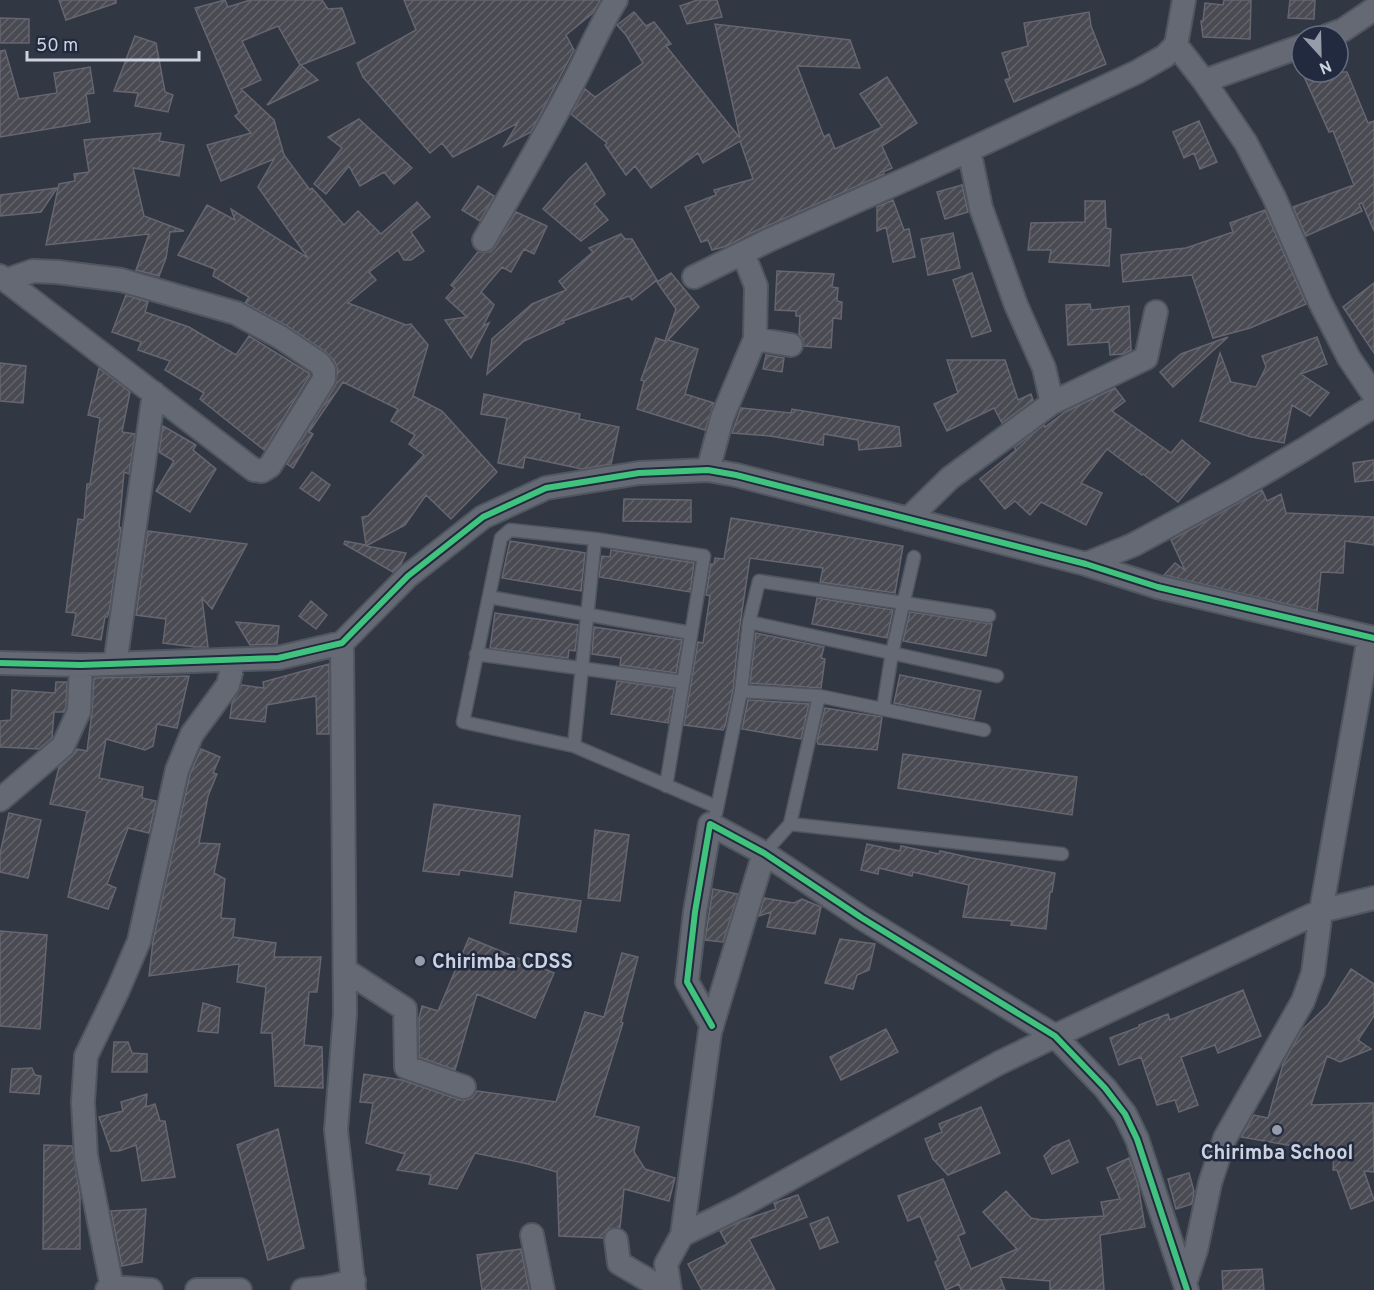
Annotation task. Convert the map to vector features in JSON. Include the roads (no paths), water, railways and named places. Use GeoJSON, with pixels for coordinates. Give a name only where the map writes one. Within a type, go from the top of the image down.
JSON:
{"type":"FeatureCollection","features":[{"type":"Feature","properties":{"kind":"street"},"geometry":{"type":"LineString","coordinates":[[484,240],[544,137],[588,56],[602,22],[616,0]]}},
{"type":"Feature","properties":{"kind":"street"},"geometry":{"type":"LineString","coordinates":[[694,278],[743,253],[1137,72],[1165,56],[1176,45],[1184,0]]}},
{"type":"Feature","properties":{"kind":"street"},"geometry":{"type":"LineString","coordinates":[[1350,25],[1374,9]]}},
{"type":"Feature","properties":{"kind":"street"},"geometry":{"type":"LineString","coordinates":[[1176,45],[1204,81],[1246,143],[1270,188],[1320,302],[1349,358],[1370,380]]}},
{"type":"Feature","properties":{"kind":"street"},"geometry":{"type":"LineString","coordinates":[[1204,81],[1290,50]]}},
{"type":"Feature","properties":{"kind":"street"},"geometry":{"type":"LineString","coordinates":[[969,150],[981,208],[1016,305],[1044,368],[1052,403]]}},
{"type":"Feature","properties":{"kind":"street"},"geometry":{"type":"LineString","coordinates":[[708,470],[722,418],[755,339],[756,286],[743,253]]}},
{"type":"Feature","properties":{"kind":"street"},"geometry":{"type":"LineString","coordinates":[[33,271],[121,280],[236,313],[280,337],[319,363],[324,370],[324,379],[270,466],[262,471],[254,470],[4,278],[33,271]]}},
{"type":"Feature","properties":{"kind":"street"},"geometry":{"type":"LineString","coordinates":[[908,519],[950,478],[1052,403],[1146,358],[1156,312]]}},
{"type":"Feature","properties":{"kind":"street"},"geometry":{"type":"LineString","coordinates":[[755,339],[790,345]]}},
{"type":"Feature","properties":{"kind":"street"},"geometry":{"type":"LineString","coordinates":[[115,664],[154,393]]}},
{"type":"Feature","properties":{"kind":"street"},"geometry":{"type":"LineString","coordinates":[[1086,564],[1133,545],[1303,450],[1374,406]]}},
{"type":"Feature","properties":{"kind":"street"},"geometry":{"type":"LineString","coordinates":[[0,663],[115,664],[278,658],[342,643],[408,576],[483,517],[546,488],[639,474],[708,470],[736,475],[1086,564],[1158,587],[1372,638],[1321,911],[1313,973],[1303,1001],[1225,1138],[1210,1184],[1186,1286]]}},
{"type":"Feature","properties":{"kind":"street"},"geometry":{"type":"LineString","coordinates":[[1133,545],[1140,534],[1171,507]]}},
{"type":"Feature","properties":{"kind":"street"},"geometry":{"type":"LineString","coordinates":[[303,1290],[354,1286],[336,1130],[345,1014],[342,643]]}},
{"type":"Feature","properties":{"kind":"street"},"geometry":{"type":"LineString","coordinates":[[151,1290],[109,1288],[86,1156],[83,1102],[86,1056],[139,941],[177,770],[192,734],[228,685],[234,660]]}},
{"type":"Feature","properties":{"kind":"street"},"geometry":{"type":"LineString","coordinates":[[0,800],[63,746],[79,711],[81,664]]}},
{"type":"Feature","properties":{"kind":"street"},"geometry":{"type":"LineString","coordinates":[[712,1026],[687,982],[695,912],[710,824],[715,817],[764,853],[862,918],[1055,1036],[1105,1088],[1125,1114],[1137,1139],[1186,1286]]}},
{"type":"Feature","properties":{"kind":"street"},"geometry":{"type":"LineString","coordinates":[[670,1290],[666,1264],[682,1235],[712,1026],[764,853]]}},
{"type":"Feature","properties":{"kind":"street"},"geometry":{"type":"LineString","coordinates":[[682,1235],[739,1207],[999,1063],[1321,911],[1374,898]]}},
{"type":"Feature","properties":{"kind":"street"},"geometry":{"type":"LineString","coordinates":[[345,970],[405,1009],[406,1067],[464,1087]]}},
{"type":"Feature","properties":{"kind":"street"},"geometry":{"type":"LineString","coordinates":[[532,1235],[543,1290]]}},
{"type":"Feature","properties":{"kind":"street"},"geometry":{"type":"LineString","coordinates":[[616,1240],[619,1263],[664,1290]]}},
{"type":"Feature","properties":{"kind":"street"},"geometry":{"type":"LineString","coordinates":[[197,1290],[240,1290]]}},
{"type":"Feature","properties":{"kind":"lane"},"geometry":{"type":"LineString","coordinates":[[666,786],[704,556],[595,539],[510,530],[501,538],[463,722],[574,746],[666,786],[715,817],[741,691],[749,622],[759,581],[990,616]]}},
{"type":"Feature","properties":{"kind":"lane"},"geometry":{"type":"LineString","coordinates":[[574,746],[595,539]]}},
{"type":"Feature","properties":{"kind":"lane"},"geometry":{"type":"LineString","coordinates":[[883,710],[892,653],[914,557]]}},
{"type":"Feature","properties":{"kind":"lane"},"geometry":{"type":"LineString","coordinates":[[489,597],[691,633]]}},
{"type":"Feature","properties":{"kind":"lane"},"geometry":{"type":"LineString","coordinates":[[749,622],[997,676]]}},
{"type":"Feature","properties":{"kind":"lane"},"geometry":{"type":"LineString","coordinates":[[476,654],[683,682]]}},
{"type":"Feature","properties":{"kind":"lane"},"geometry":{"type":"LineString","coordinates":[[741,691],[819,696],[984,730]]}},
{"type":"Feature","properties":{"kind":"lane"},"geometry":{"type":"LineString","coordinates":[[764,853],[790,824],[819,696]]}},
{"type":"Feature","properties":{"kind":"lane"},"geometry":{"type":"LineString","coordinates":[[790,824],[1062,854]]}},
{"type":"Feature","properties":{"kind":"place","name":"Chirimba CDSS"},"geometry":{"type":"Point","coordinates":[420,961]}},
{"type":"Feature","properties":{"kind":"place","name":"Chirimba School"},"geometry":{"type":"Point","coordinates":[1277,1130]}}]}
